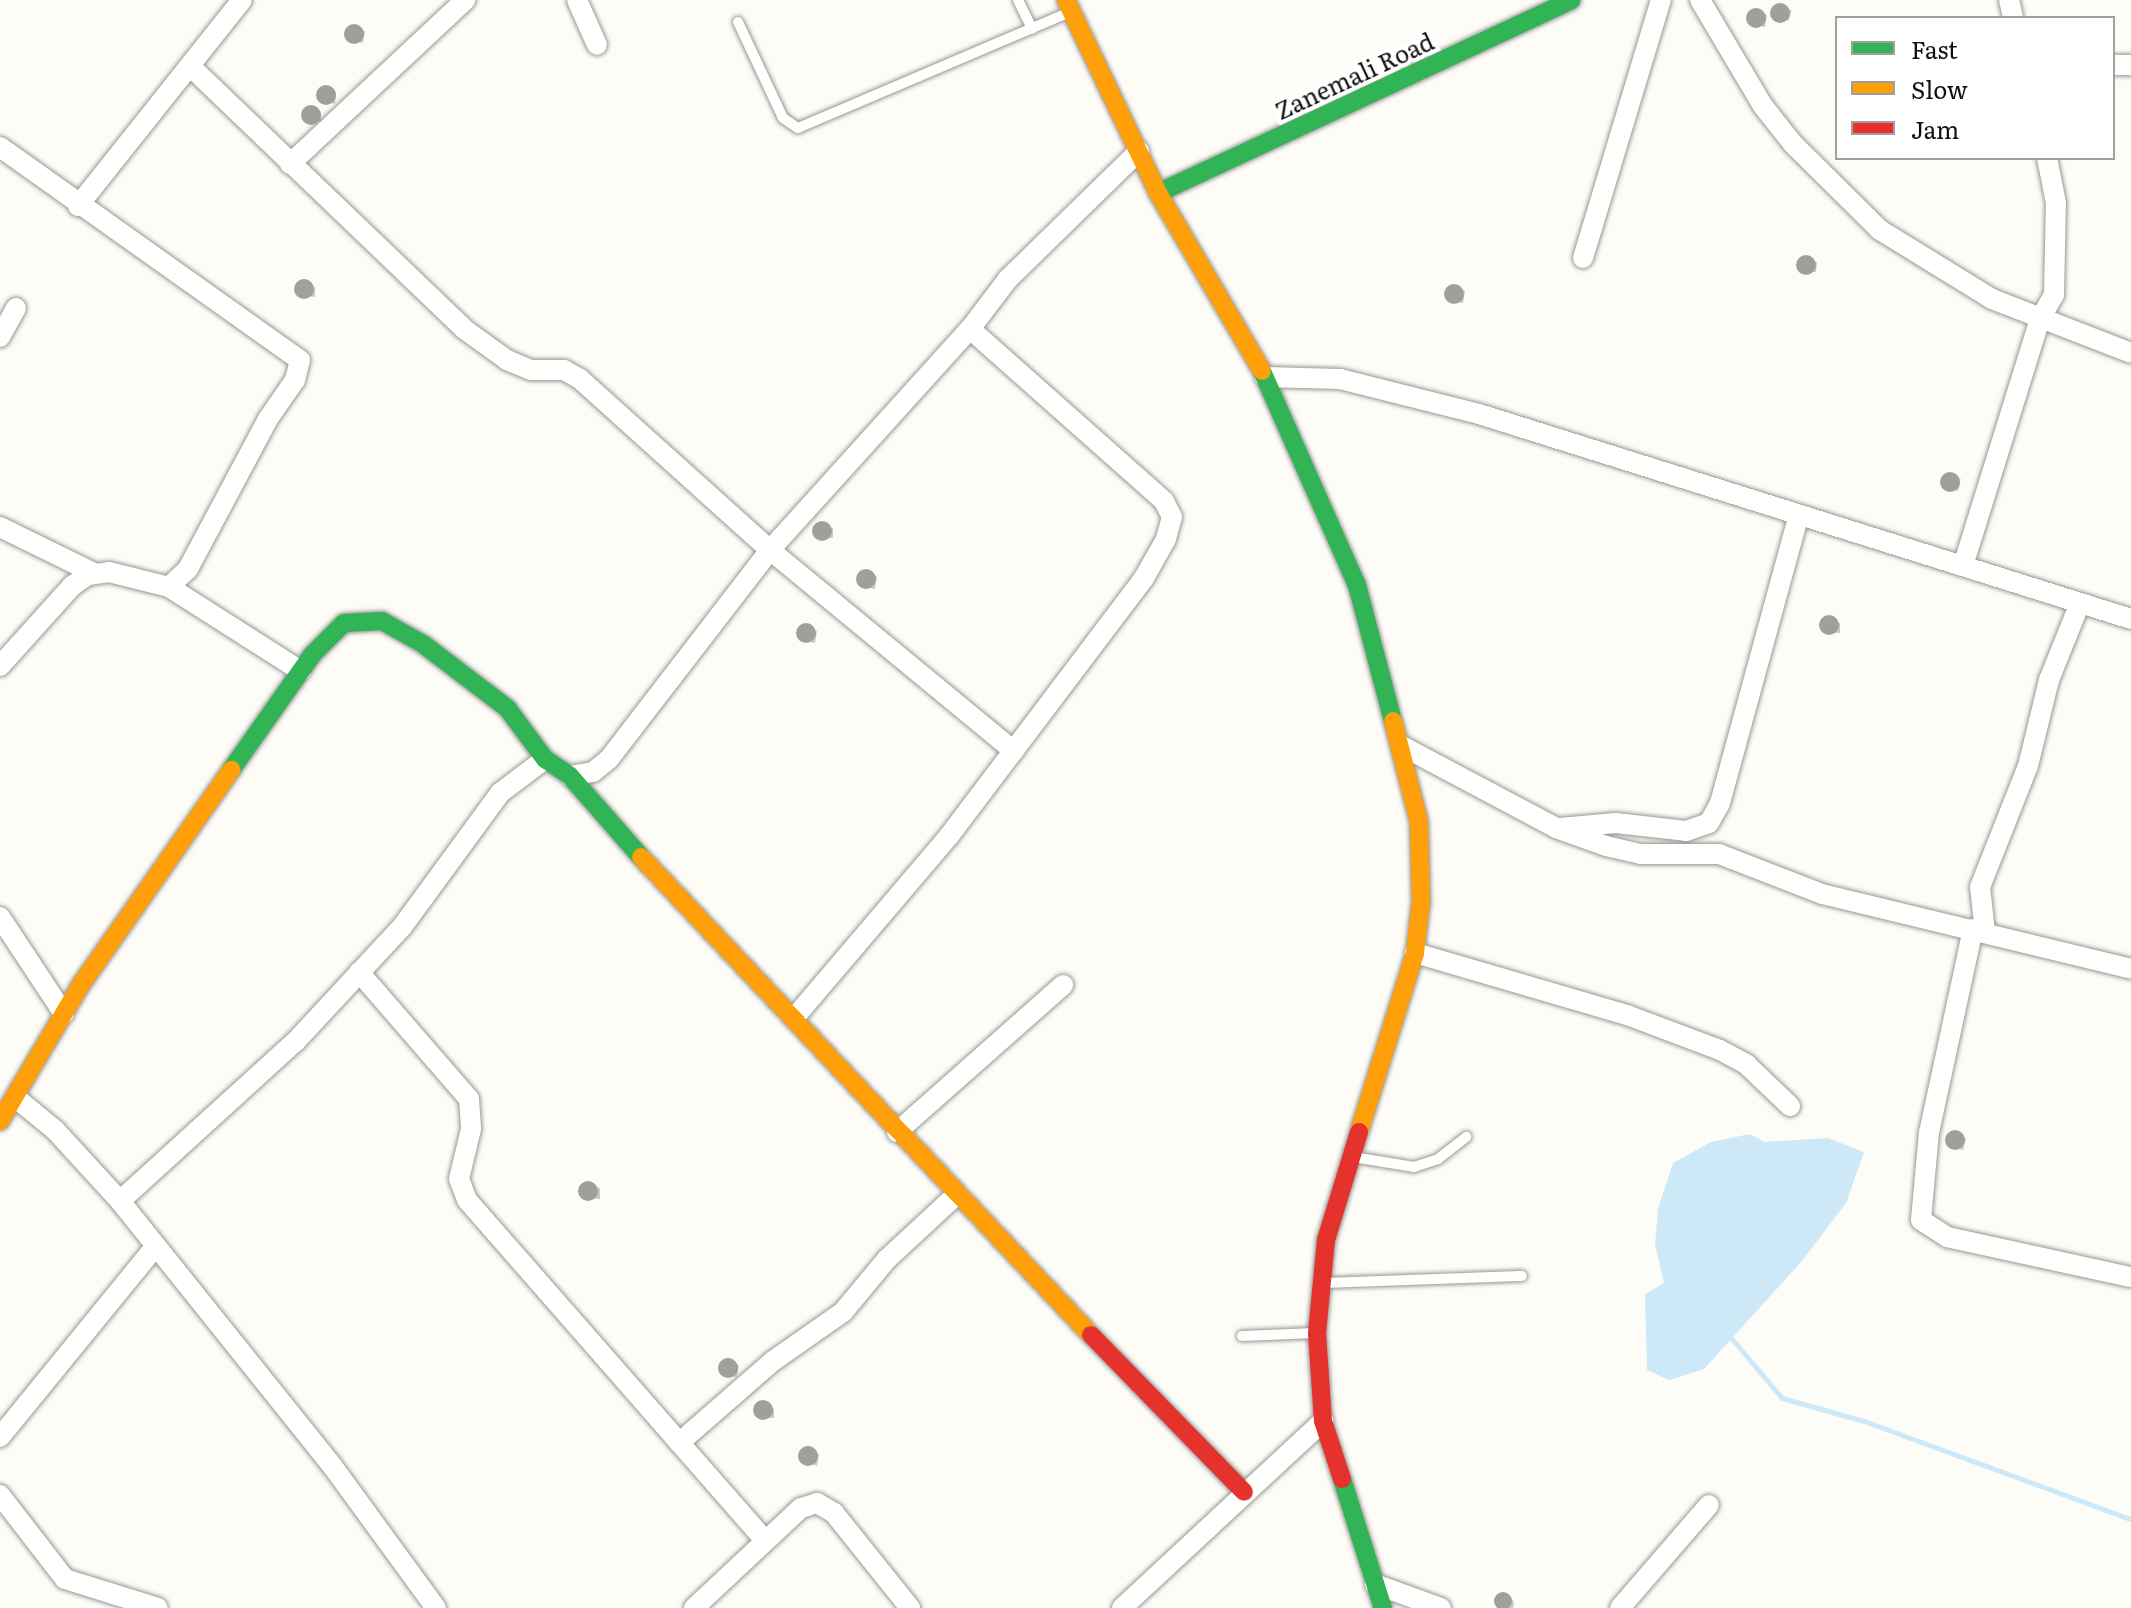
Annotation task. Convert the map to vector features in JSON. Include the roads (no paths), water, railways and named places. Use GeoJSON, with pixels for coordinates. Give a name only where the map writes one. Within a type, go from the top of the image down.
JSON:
{"type":"FeatureCollection","features":[{"type":"Feature","properties":{"kind":"street"},"geometry":{"type":"LineString","coordinates":[[78,206],[242,0]]}},
{"type":"Feature","properties":{"kind":"street"},"geometry":{"type":"LineString","coordinates":[[290,164],[465,0]]}},
{"type":"Feature","properties":{"kind":"street"},"geometry":{"type":"LineString","coordinates":[[577,0],[597,45]]}},
{"type":"Feature","properties":{"kind":"street","name":"Zanemali Road"},"geometry":{"type":"LineString","coordinates":[[1158,193],[1571,0]]}},
{"type":"Feature","properties":{"kind":"street"},"geometry":{"type":"LineString","coordinates":[[1583,258],[1661,0]]}},
{"type":"Feature","properties":{"kind":"street"},"geometry":{"type":"LineString","coordinates":[[1700,0],[1763,106],[1793,144],[1880,230],[1958,281],[2040,319],[2131,353]]}},
{"type":"Feature","properties":{"kind":"street"},"geometry":{"type":"LineString","coordinates":[[1069,6],[1158,193],[1265,377],[1357,585],[1402,746],[1420,837],[1415,953],[1404,1003],[1351,1156],[1326,1240],[1317,1333],[1323,1421],[1383,1608]]}},
{"type":"Feature","properties":{"kind":"street"},"geometry":{"type":"LineString","coordinates":[[190,66],[464,329],[507,360],[531,370],[564,370],[580,379],[770,550],[1014,751]]}},
{"type":"Feature","properties":{"kind":"street"},"geometry":{"type":"LineString","coordinates":[[0,147],[78,206],[300,360],[295,380],[268,419],[188,569],[169,587]]}},
{"type":"Feature","properties":{"kind":"street"},"geometry":{"type":"LineString","coordinates":[[570,776],[593,772],[609,759],[770,550],[970,329],[1008,279],[1139,151]]}},
{"type":"Feature","properties":{"kind":"street"},"geometry":{"type":"LineString","coordinates":[[1963,566],[2040,319],[2054,295],[2056,203],[2047,160]]}},
{"type":"Feature","properties":{"kind":"street"},"geometry":{"type":"LineString","coordinates":[[0,337],[16,308]]}},
{"type":"Feature","properties":{"kind":"street"},"geometry":{"type":"LineString","coordinates":[[795,1017],[1014,751],[1144,578],[1166,539],[1171,511],[970,329]]}},
{"type":"Feature","properties":{"kind":"street"},"geometry":{"type":"LineString","coordinates":[[1265,377],[1340,379],[1479,414],[2131,619]]}},
{"type":"Feature","properties":{"kind":"street"},"geometry":{"type":"LineString","coordinates":[[1556,828],[1588,823],[1686,831],[1709,823],[1720,803],[1799,515]]}},
{"type":"Feature","properties":{"kind":"street"},"geometry":{"type":"LineString","coordinates":[[0,527],[94,573],[169,587],[301,671]]}},
{"type":"Feature","properties":{"kind":"street"},"geometry":{"type":"LineString","coordinates":[[0,666],[72,586],[94,573]]}},
{"type":"Feature","properties":{"kind":"street"},"geometry":{"type":"LineString","coordinates":[[2080,603],[2049,680],[2028,766],[1980,887],[1979,931],[1929,1132],[1919,1201],[1921,1220],[1947,1237],[2131,1277]]}},
{"type":"Feature","properties":{"kind":"street"},"geometry":{"type":"LineString","coordinates":[[436,1608],[333,1467],[120,1201],[55,1130],[6,1111],[64,1014],[301,671],[344,623],[382,621],[489,692],[517,718],[545,759],[570,776],[695,920],[795,1017],[956,1195],[1244,1492]]}},
{"type":"Feature","properties":{"kind":"street"},"geometry":{"type":"LineString","coordinates":[[1402,746],[1556,828],[1629,853],[1719,854],[1822,894],[2131,969]]}},
{"type":"Feature","properties":{"kind":"street"},"geometry":{"type":"LineString","coordinates":[[120,1201],[295,1042],[402,927],[500,793],[545,759]]}},
{"type":"Feature","properties":{"kind":"street"},"geometry":{"type":"LineString","coordinates":[[0,917],[64,1014]]}},
{"type":"Feature","properties":{"kind":"street"},"geometry":{"type":"LineString","coordinates":[[1415,953],[1627,1015],[1720,1050],[1746,1064],[1790,1106]]}},
{"type":"Feature","properties":{"kind":"street"},"geometry":{"type":"LineString","coordinates":[[359,972],[469,1099],[471,1129],[460,1189],[765,1541]]}},
{"type":"Feature","properties":{"kind":"street"},"geometry":{"type":"LineString","coordinates":[[897,1132],[1063,985]]}},
{"type":"Feature","properties":{"kind":"street"},"geometry":{"type":"LineString","coordinates":[[679,1443],[773,1361],[843,1312],[887,1259],[956,1195]]}},
{"type":"Feature","properties":{"kind":"street"},"geometry":{"type":"LineString","coordinates":[[0,1437],[155,1247]]}},
{"type":"Feature","properties":{"kind":"street"},"geometry":{"type":"LineString","coordinates":[[1122,1608],[1323,1421]]}},
{"type":"Feature","properties":{"kind":"street"},"geometry":{"type":"LineString","coordinates":[[0,1495],[65,1579],[158,1608]]}},
{"type":"Feature","properties":{"kind":"street"},"geometry":{"type":"LineString","coordinates":[[694,1608],[801,1508],[817,1503],[825,1506],[910,1608]]}},
{"type":"Feature","properties":{"kind":"street"},"geometry":{"type":"LineString","coordinates":[[1620,1608],[1709,1505]]}},
{"type":"Feature","properties":{"kind":"street"},"geometry":{"type":"LineString","coordinates":[[1375,1584],[1441,1608]]}},
{"type":"Feature","properties":{"kind":"lane"},"geometry":{"type":"LineString","coordinates":[[1018,0],[1032,29]]}},
{"type":"Feature","properties":{"kind":"lane"},"geometry":{"type":"LineString","coordinates":[[738,22],[783,118],[798,128],[1032,29],[1069,6]]}},
{"type":"Feature","properties":{"kind":"lane"},"geometry":{"type":"LineString","coordinates":[[1351,1156],[1414,1167],[1438,1159],[1466,1137]]}},
{"type":"Feature","properties":{"kind":"lane"},"geometry":{"type":"LineString","coordinates":[[1320,1283],[1522,1276]]}},
{"type":"Feature","properties":{"kind":"lane"},"geometry":{"type":"LineString","coordinates":[[1242,1336],[1317,1333]]}},
{"type":"Feature","properties":{"kind":"water"},"geometry":{"type":"Polygon","coordinates":[[[1750,1134],[1765,1142],[1828,1138],[1864,1152],[1846,1203],[1802,1261],[1704,1369],[1669,1380],[1647,1370],[1645,1294],[1664,1283],[1655,1244],[1658,1208],[1673,1163],[1711,1142],[1750,1134]]]}},
{"type":"Feature","properties":{"kind":"waterway"},"geometry":{"type":"LineString","coordinates":[[1732,1339],[1782,1398],[1864,1421],[2131,1519]]}}]}
